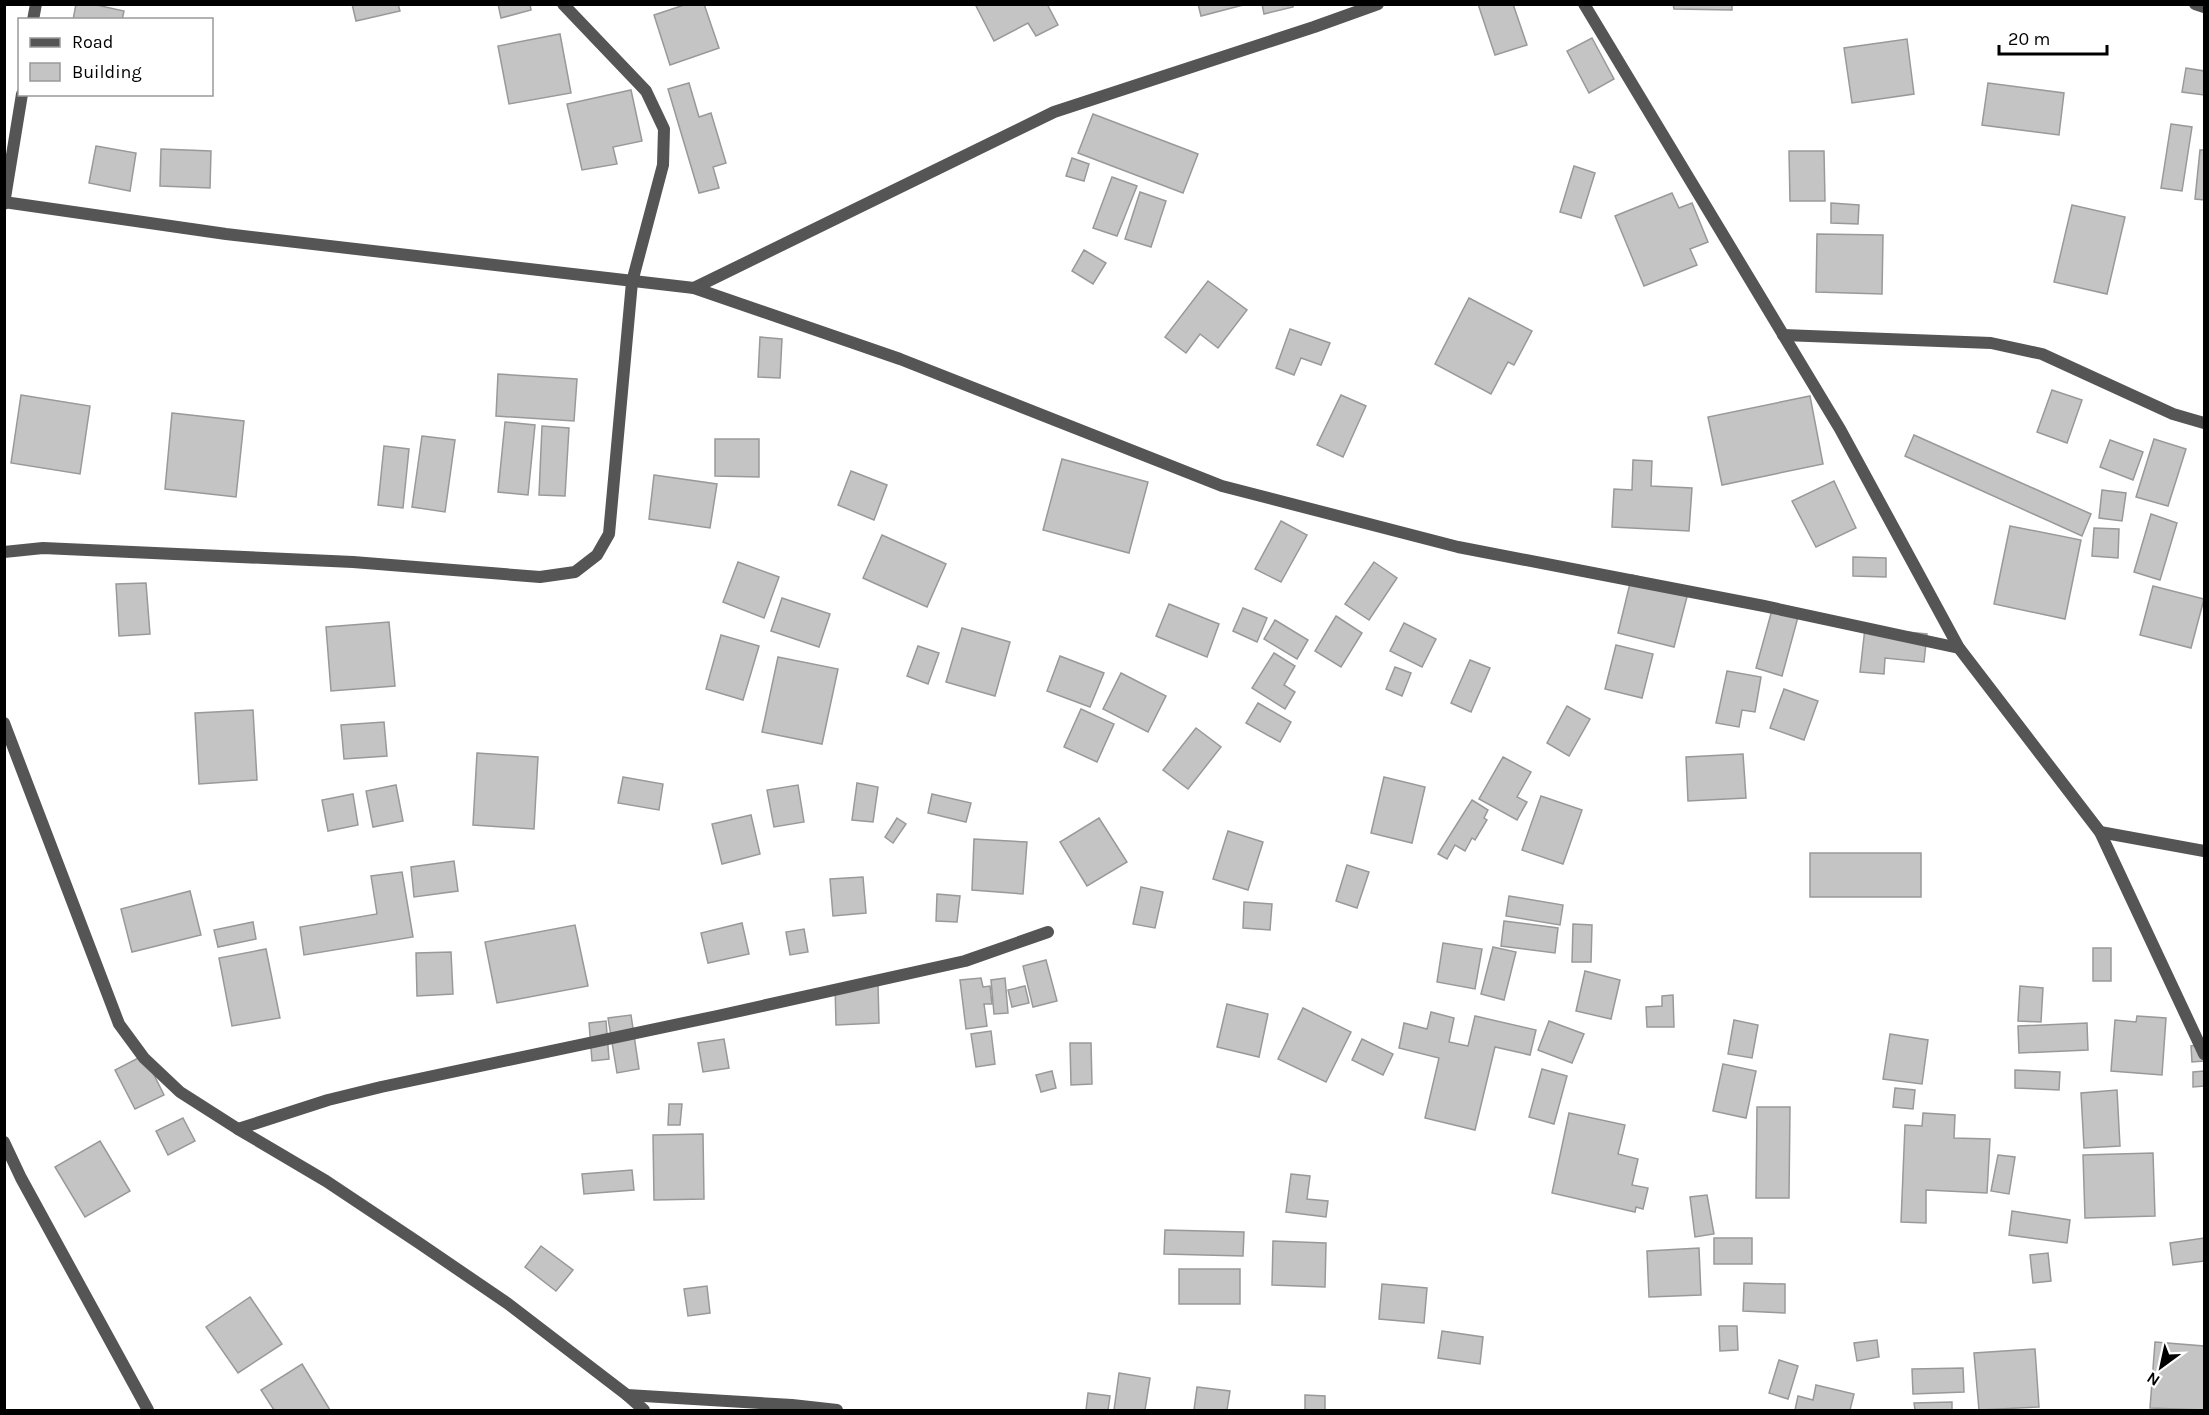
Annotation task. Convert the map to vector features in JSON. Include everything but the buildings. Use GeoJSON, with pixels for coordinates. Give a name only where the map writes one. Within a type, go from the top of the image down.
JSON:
{"type":"FeatureCollection","features":[{"type":"Feature","properties":{"kind":"street"},"geometry":{"type":"LineString","coordinates":[[4,552],[43,548],[353,562],[540,577],[575,572],[597,555],[609,534],[632,282],[663,165],[664,129],[646,91],[563,4]]}},
{"type":"Feature","properties":{"kind":"street"},"geometry":{"type":"LineString","coordinates":[[694,288],[1054,112],[1378,4]]}},
{"type":"Feature","properties":{"kind":"street"},"geometry":{"type":"LineString","coordinates":[[1584,4],[1840,429],[1959,648],[2100,832],[2205,1054]]}},
{"type":"Feature","properties":{"kind":"street"},"geometry":{"type":"LineString","coordinates":[[2195,4],[2205,7]]}},
{"type":"Feature","properties":{"kind":"street"},"geometry":{"type":"LineString","coordinates":[[22,96],[5,203],[226,234],[694,288],[900,359],[1222,486],[1458,547],[1764,606],[1959,648]]}},
{"type":"Feature","properties":{"kind":"street"},"geometry":{"type":"LineString","coordinates":[[1783,335],[1991,343],[2042,354],[2173,414],[2205,423]]}},
{"type":"Feature","properties":{"kind":"street"},"geometry":{"type":"LineString","coordinates":[[4,723],[119,1024],[144,1058],[180,1092],[326,1181],[507,1303],[644,1410]]}},
{"type":"Feature","properties":{"kind":"street"},"geometry":{"type":"LineString","coordinates":[[2100,832],[2205,851]]}},
{"type":"Feature","properties":{"kind":"street"},"geometry":{"type":"LineString","coordinates":[[238,1129],[328,1100],[381,1087],[965,961],[1048,933]]}},
{"type":"Feature","properties":{"kind":"street"},"geometry":{"type":"LineString","coordinates":[[4,1142],[21,1178],[148,1410]]}},
{"type":"Feature","properties":{"kind":"street"},"geometry":{"type":"LineString","coordinates":[[627,1395],[837,1410]]}}]}
